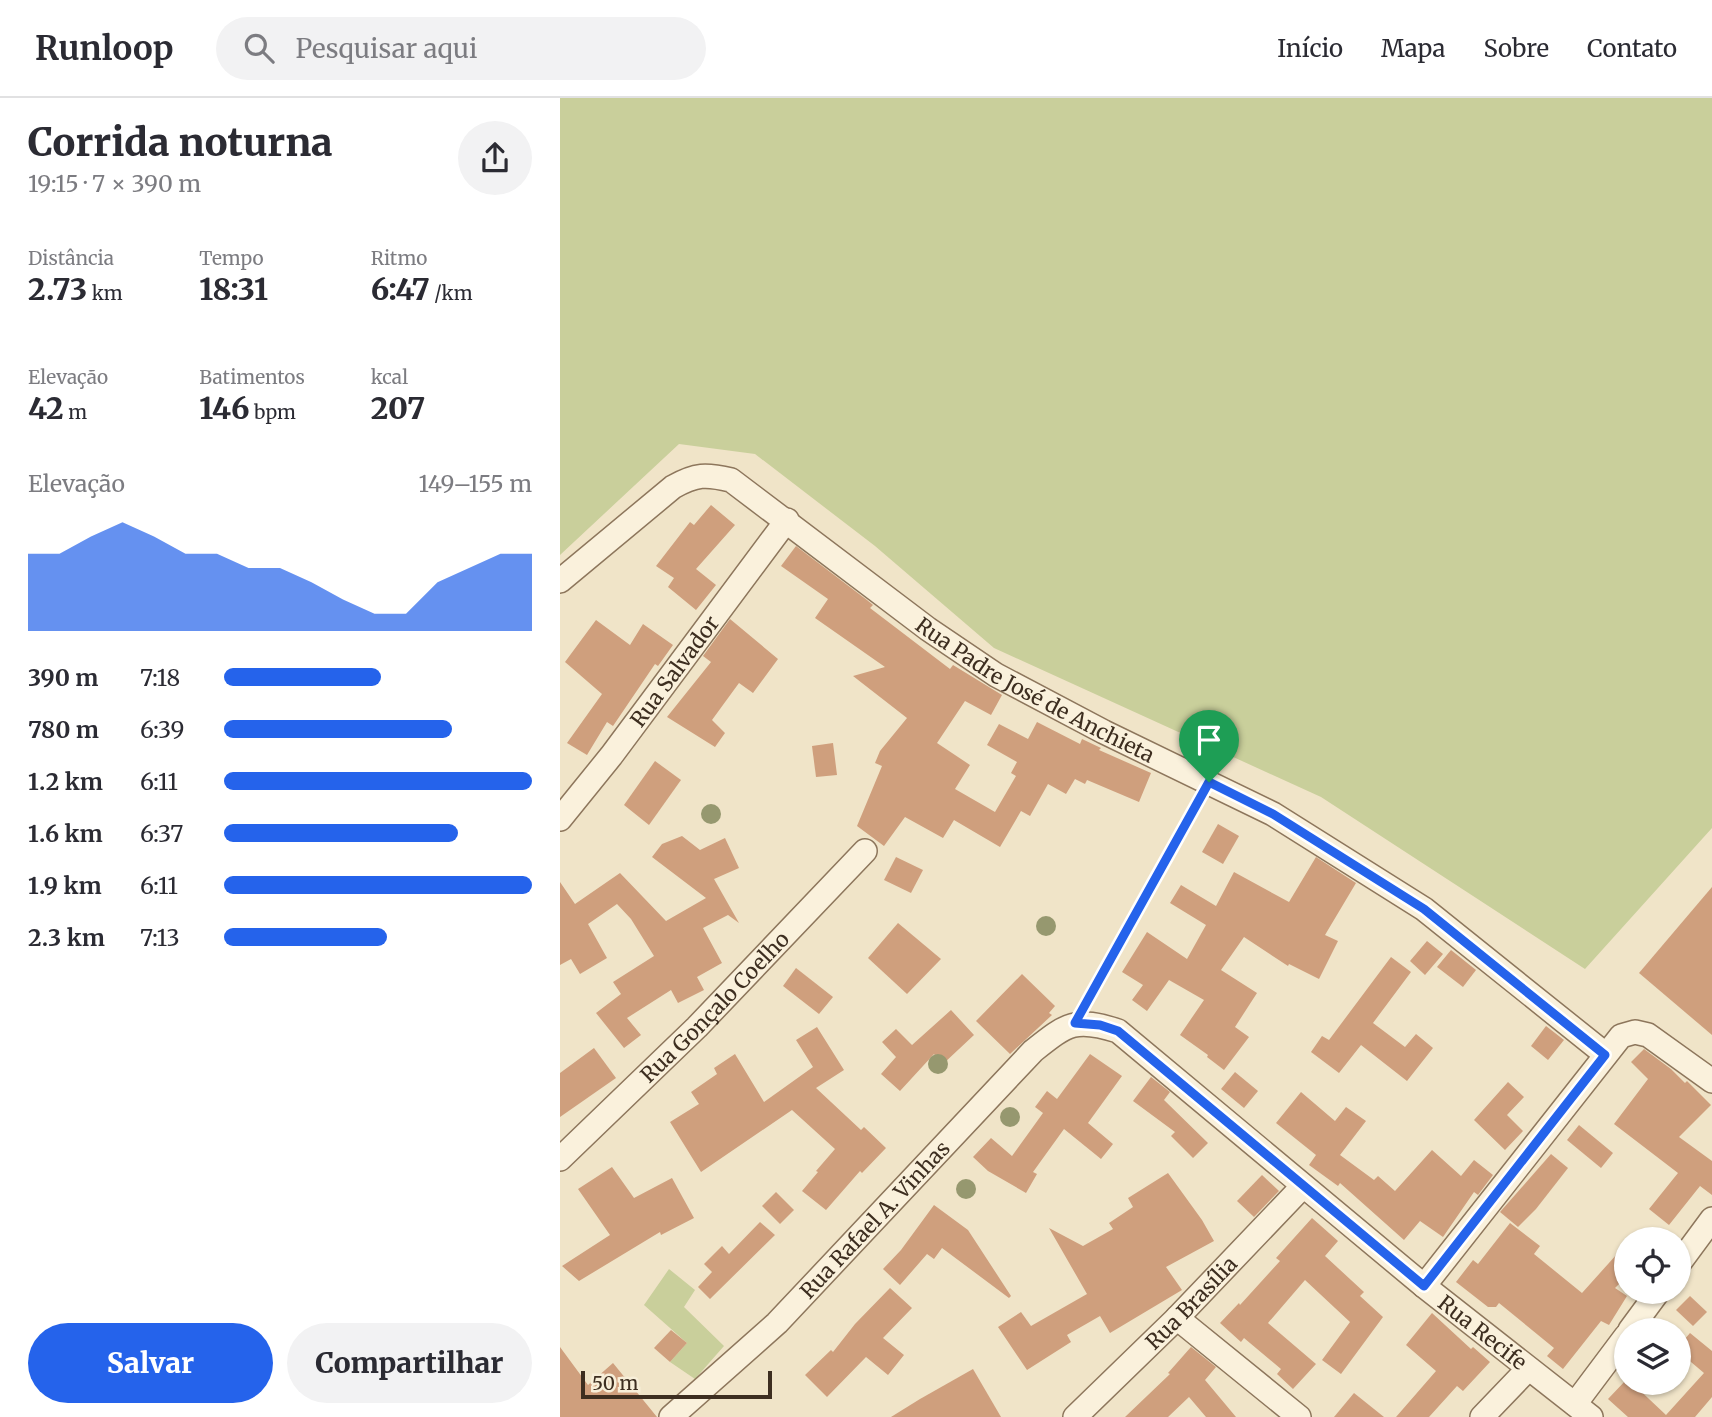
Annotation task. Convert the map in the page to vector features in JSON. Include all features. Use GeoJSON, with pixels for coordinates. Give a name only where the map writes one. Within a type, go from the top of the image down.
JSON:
{"type":"FeatureCollection","features":[{"type":"Feature","properties":{"kind":"street","name":"Rua Padre José de Anchieta"},"geometry":{"type":"LineString","coordinates":[[560,581],[673,487],[690,477],[710,475],[731,480],[928,629],[996,675],[1104,732],[1273,814],[1424,909],[1605,1055]]}},
{"type":"Feature","properties":{"kind":"street","name":"Rua Salvador"},"geometry":{"type":"LineString","coordinates":[[560,819],[611,756],[787,520]]}},
{"type":"Feature","properties":{"kind":"street","name":"Rua Gonçalo Coelho"},"geometry":{"type":"LineString","coordinates":[[560,1158],[696,1027],[865,851]]}},
{"type":"Feature","properties":{"kind":"street","name":"Rua Recife"},"geometry":{"type":"LineString","coordinates":[[1075,1023],[1100,1025],[1118,1031],[1424,1286],[1583,1410]]}},
{"type":"Feature","properties":{"kind":"street","name":"Rua Rafael A. Vinhas"},"geometry":{"type":"LineString","coordinates":[[671,1417],[777,1323],[1034,1051],[1075,1023]]}},
{"type":"Feature","properties":{"kind":"street"},"geometry":{"type":"LineString","coordinates":[[1424,1286],[1621,1036],[1635,1032],[1648,1035],[1712,1081]]}},
{"type":"Feature","properties":{"kind":"street","name":"Rua Brasília"},"geometry":{"type":"LineString","coordinates":[[1074,1417],[1177,1318],[1303,1186]]}},
{"type":"Feature","properties":{"kind":"street"},"geometry":{"type":"LineString","coordinates":[[1691,1247],[1712,1219]]}},
{"type":"Feature","properties":{"kind":"street"},"geometry":{"type":"LineString","coordinates":[[1177,1318],[1299,1417]]}},
{"type":"Feature","properties":{"kind":"street"},"geometry":{"type":"LineString","coordinates":[[1583,1410],[1614,1357]]}},
{"type":"Feature","properties":{"kind":"street"},"geometry":{"type":"LineString","coordinates":[[1482,1417],[1528,1369]]}},
{"type":"Feature","properties":{"kind":"path"},"geometry":{"type":"LineString","coordinates":[[1075,1023],[1209,782]]}},
{"type":"Feature","properties":{"kind":"green space"},"geometry":{"type":"Polygon","coordinates":[[[560,98],[1712,98],[1712,828],[1585,969],[1321,797],[994,648],[875,546],[755,454],[679,444],[560,555],[560,98]]]}},
{"type":"Feature","properties":{"kind":"green space"},"geometry":{"type":"Polygon","coordinates":[[[669,1269],[695,1290],[684,1307],[724,1346],[695,1379],[670,1362],[687,1343],[644,1305],[669,1269]]]}},
{"type":"Feature","properties":{"kind":"building"},"geometry":{"type":"Polygon","coordinates":[[[711,505],[735,525],[696,569],[716,585],[696,610],[668,587],[674,578],[656,566],[690,522],[694,525],[711,505]]]}},
{"type":"Feature","properties":{"kind":"building"},"geometry":{"type":"Polygon","coordinates":[[[796,546],[873,605],[870,608],[950,669],[953,665],[1002,695],[991,715],[965,701],[937,743],[970,765],[955,789],[995,812],[1016,776],[1011,773],[1017,762],[987,745],[999,724],[1028,739],[1037,722],[1080,744],[1082,739],[1101,748],[1099,750],[1151,773],[1139,802],[1087,780],[1085,784],[1075,779],[1066,794],[1048,784],[1030,816],[1021,811],[1000,847],[954,820],[943,838],[905,817],[884,846],[857,826],[882,766],[875,763],[880,751],[907,718],[853,676],[885,667],[815,618],[828,599],[781,566],[796,546]]]}},
{"type":"Feature","properties":{"kind":"building"},"geometry":{"type":"Polygon","coordinates":[[[730,619],[778,659],[753,693],[739,683],[712,720],[725,733],[715,747],[667,717],[711,662],[703,656],[730,619]]]}},
{"type":"Feature","properties":{"kind":"building"},"geometry":{"type":"Polygon","coordinates":[[[596,620],[630,645],[643,624],[673,645],[658,666],[655,664],[613,726],[607,722],[587,755],[567,743],[602,694],[565,662],[596,620]]]}},
{"type":"Feature","properties":{"kind":"building"},"geometry":{"type":"Polygon","coordinates":[[[833,743],[837,775],[816,777],[812,746],[833,743]]]}},
{"type":"Feature","properties":{"kind":"building"},"geometry":{"type":"Polygon","coordinates":[[[655,761],[681,780],[649,825],[624,805],[655,761]]]}},
{"type":"Feature","properties":{"kind":"building"},"geometry":{"type":"Polygon","coordinates":[[[1218,824],[1239,836],[1223,864],[1202,852],[1218,824]]]}},
{"type":"Feature","properties":{"kind":"building"},"geometry":{"type":"Polygon","coordinates":[[[682,836],[700,850],[725,838],[739,868],[714,879],[739,923],[728,915],[703,928],[722,963],[697,977],[704,990],[678,1003],[671,990],[627,1018],[641,1035],[624,1048],[596,1013],[621,994],[613,982],[654,956],[631,919],[617,904],[588,924],[607,958],[580,974],[571,959],[560,965],[560,882],[575,904],[620,873],[666,921],[706,898],[652,857],[662,844],[682,836]]]}},
{"type":"Feature","properties":{"kind":"building"},"geometry":{"type":"Polygon","coordinates":[[[896,857],[923,870],[911,893],[884,880],[896,857]]]}},
{"type":"Feature","properties":{"kind":"building"},"geometry":{"type":"Polygon","coordinates":[[[1316,857],[1356,883],[1325,935],[1338,941],[1319,979],[1289,964],[1288,966],[1244,937],[1221,970],[1257,993],[1235,1027],[1249,1037],[1224,1070],[1180,1035],[1204,1000],[1169,980],[1147,1011],[1132,1000],[1143,985],[1122,972],[1147,932],[1187,959],[1206,925],[1170,903],[1181,885],[1216,906],[1234,872],[1289,902],[1316,857]]]}},
{"type":"Feature","properties":{"kind":"building"},"geometry":{"type":"Polygon","coordinates":[[[1712,887],[1712,1035],[1639,973],[1712,887]]]}},
{"type":"Feature","properties":{"kind":"building"},"geometry":{"type":"Polygon","coordinates":[[[898,923],[941,959],[907,994],[868,958],[898,923]]]}},
{"type":"Feature","properties":{"kind":"building"},"geometry":{"type":"Polygon","coordinates":[[[1427,941],[1443,954],[1425,975],[1410,961],[1427,941]]]}},
{"type":"Feature","properties":{"kind":"building"},"geometry":{"type":"Polygon","coordinates":[[[1451,950],[1476,970],[1463,987],[1437,967],[1451,950]]]}},
{"type":"Feature","properties":{"kind":"building"},"geometry":{"type":"Polygon","coordinates":[[[1391,957],[1411,972],[1373,1023],[1405,1047],[1416,1034],[1433,1048],[1407,1081],[1361,1045],[1339,1073],[1311,1052],[1322,1036],[1329,1040],[1391,957]]]}},
{"type":"Feature","properties":{"kind":"building"},"geometry":{"type":"Polygon","coordinates":[[[796,968],[833,997],[819,1014],[783,986],[796,968]]]}},
{"type":"Feature","properties":{"kind":"building"},"geometry":{"type":"Polygon","coordinates":[[[1022,974],[1055,1006],[1049,1013],[1052,1015],[1010,1054],[976,1021],[1022,974]]]}},
{"type":"Feature","properties":{"kind":"building"},"geometry":{"type":"Polygon","coordinates":[[[951,1010],[974,1035],[943,1064],[934,1054],[900,1091],[881,1074],[896,1057],[882,1042],[896,1029],[912,1045],[951,1010]]]}},
{"type":"Feature","properties":{"kind":"building"},"geometry":{"type":"Polygon","coordinates":[[[1546,1026],[1564,1040],[1548,1060],[1531,1046],[1546,1026]]]}},
{"type":"Feature","properties":{"kind":"building"},"geometry":{"type":"Polygon","coordinates":[[[817,1027],[844,1070],[816,1088],[861,1130],[864,1127],[886,1148],[862,1173],[860,1171],[826,1210],[802,1191],[835,1149],[792,1110],[701,1172],[670,1122],[699,1104],[691,1092],[717,1074],[714,1068],[735,1054],[764,1102],[813,1067],[796,1040],[817,1027]]]}},
{"type":"Feature","properties":{"kind":"building"},"geometry":{"type":"Polygon","coordinates":[[[594,1048],[616,1078],[560,1117],[560,1073],[594,1048]]]}},
{"type":"Feature","properties":{"kind":"building"},"geometry":{"type":"Polygon","coordinates":[[[1644,1049],[1685,1083],[1687,1081],[1711,1105],[1679,1137],[1712,1161],[1712,1195],[1700,1186],[1669,1225],[1649,1209],[1678,1173],[1614,1124],[1648,1079],[1631,1062],[1644,1049]]]}},
{"type":"Feature","properties":{"kind":"building"},"geometry":{"type":"Polygon","coordinates":[[[1090,1054],[1122,1076],[1088,1123],[1113,1144],[1101,1159],[1064,1129],[1033,1172],[1037,1174],[1026,1193],[988,1171],[973,1157],[991,1138],[1012,1156],[1043,1113],[1035,1107],[1047,1091],[1057,1099],[1090,1054]]]}},
{"type":"Feature","properties":{"kind":"building"},"geometry":{"type":"Polygon","coordinates":[[[1235,1072],[1258,1091],[1244,1108],[1221,1089],[1235,1072]]]}},
{"type":"Feature","properties":{"kind":"building"},"geometry":{"type":"Polygon","coordinates":[[[1151,1077],[1170,1092],[1164,1100],[1208,1143],[1193,1158],[1171,1136],[1175,1132],[1133,1101],[1151,1077]]]}},
{"type":"Feature","properties":{"kind":"building"},"geometry":{"type":"Polygon","coordinates":[[[1508,1082],[1524,1097],[1507,1115],[1523,1131],[1505,1150],[1474,1120],[1508,1082]]]}},
{"type":"Feature","properties":{"kind":"building"},"geometry":{"type":"Polygon","coordinates":[[[1301,1092],[1335,1121],[1346,1107],[1366,1121],[1340,1155],[1374,1180],[1378,1176],[1395,1191],[1432,1150],[1461,1176],[1474,1160],[1493,1175],[1478,1195],[1474,1192],[1443,1237],[1420,1221],[1404,1240],[1340,1183],[1338,1186],[1309,1165],[1316,1155],[1276,1123],[1301,1092]]]}},
{"type":"Feature","properties":{"kind":"building"},"geometry":{"type":"Polygon","coordinates":[[[1579,1125],[1613,1153],[1601,1168],[1567,1140],[1579,1125]]]}},
{"type":"Feature","properties":{"kind":"building"},"geometry":{"type":"Polygon","coordinates":[[[1551,1154],[1568,1168],[1518,1227],[1500,1212],[1551,1154]]]}},
{"type":"Feature","properties":{"kind":"building"},"geometry":{"type":"Polygon","coordinates":[[[612,1167],[634,1198],[672,1178],[694,1218],[661,1235],[660,1232],[579,1281],[562,1266],[610,1235],[578,1189],[612,1167]]]}},
{"type":"Feature","properties":{"kind":"building"},"geometry":{"type":"Polygon","coordinates":[[[1168,1173],[1214,1241],[1166,1267],[1182,1290],[1110,1333],[1100,1316],[1067,1335],[1071,1342],[1027,1370],[998,1327],[1021,1312],[1031,1326],[1087,1294],[1049,1228],[1083,1246],[1113,1229],[1109,1223],[1133,1207],[1128,1198],[1168,1173]]]}},
{"type":"Feature","properties":{"kind":"building"},"geometry":{"type":"Polygon","coordinates":[[[1262,1175],[1279,1191],[1254,1217],[1237,1201],[1262,1175]]]}},
{"type":"Feature","properties":{"kind":"building"},"geometry":{"type":"Polygon","coordinates":[[[776,1192],[794,1210],[780,1224],[762,1206],[776,1192]]]}},
{"type":"Feature","properties":{"kind":"building"},"geometry":{"type":"Polygon","coordinates":[[[934,1205],[968,1230],[1011,1296],[1009,1298],[942,1248],[934,1259],[927,1254],[900,1285],[883,1269],[901,1250],[934,1205]]]}},
{"type":"Feature","properties":{"kind":"building"},"geometry":{"type":"Polygon","coordinates":[[[1312,1218],[1338,1241],[1325,1256],[1364,1292],[1360,1296],[1383,1317],[1341,1374],[1322,1360],[1350,1322],[1305,1280],[1268,1323],[1316,1364],[1293,1389],[1277,1374],[1281,1369],[1244,1338],[1241,1342],[1220,1323],[1280,1261],[1276,1258],[1312,1218]]]}},
{"type":"Feature","properties":{"kind":"building"},"geometry":{"type":"Polygon","coordinates":[[[760,1222],[775,1235],[710,1299],[698,1287],[712,1272],[704,1264],[722,1246],[729,1254],[760,1222]]]}},
{"type":"Feature","properties":{"kind":"building"},"geometry":{"type":"Polygon","coordinates":[[[1510,1223],[1540,1246],[1534,1254],[1582,1293],[1614,1257],[1614,1304],[1622,1304],[1609,1325],[1601,1321],[1563,1369],[1547,1356],[1554,1348],[1499,1303],[1496,1307],[1488,1307],[1456,1282],[1473,1260],[1478,1264],[1510,1223]]]}},
{"type":"Feature","properties":{"kind":"building"},"geometry":{"type":"Polygon","coordinates":[[[890,1288],[912,1308],[883,1338],[904,1355],[888,1375],[866,1357],[827,1397],[805,1375],[831,1350],[833,1352],[855,1324],[890,1288]]]}},
{"type":"Feature","properties":{"kind":"building"},"geometry":{"type":"Polygon","coordinates":[[[1691,1297],[1707,1312],[1693,1326],[1691,1318],[1684,1318],[1676,1310],[1682,1304],[1691,1304],[1691,1297]]]}},
{"type":"Feature","properties":{"kind":"building"},"geometry":{"type":"Polygon","coordinates":[[[1432,1313],[1471,1349],[1473,1347],[1490,1362],[1463,1391],[1457,1386],[1429,1417],[1396,1417],[1436,1371],[1406,1345],[1432,1313]]]}},
{"type":"Feature","properties":{"kind":"building"},"geometry":{"type":"Polygon","coordinates":[[[671,1330],[687,1343],[670,1362],[654,1348],[671,1330]]]}},
{"type":"Feature","properties":{"kind":"building"},"geometry":{"type":"Polygon","coordinates":[[[1691,1334],[1712,1351],[1712,1397],[1695,1417],[1628,1417],[1608,1399],[1614,1393],[1614,1395],[1645,1395],[1666,1415],[1684,1395],[1691,1395],[1691,1387],[1704,1373],[1691,1362],[1691,1334]]]}},
{"type":"Feature","properties":{"kind":"building"},"geometry":{"type":"Polygon","coordinates":[[[560,1347],[588,1385],[613,1363],[657,1417],[560,1417],[560,1347]]]}},
{"type":"Feature","properties":{"kind":"building"},"geometry":{"type":"Polygon","coordinates":[[[1191,1347],[1216,1367],[1205,1380],[1236,1417],[1206,1417],[1189,1397],[1168,1417],[1125,1417],[1170,1374],[1168,1373],[1191,1347]]]}},
{"type":"Feature","properties":{"kind":"building"},"geometry":{"type":"Polygon","coordinates":[[[973,1369],[1001,1417],[891,1417],[920,1399],[973,1369]]]}},
{"type":"Feature","properties":{"kind":"building"},"geometry":{"type":"Polygon","coordinates":[[[1354,1393],[1384,1417],[1334,1417],[1354,1393]]]}},
{"type":"Feature","properties":{"kind":"route"},"geometry":{"type":"LineString","coordinates":[[1209,782],[1273,814],[1424,909],[1605,1055],[1424,1286],[1118,1031],[1100,1025],[1075,1023],[1209,782]]}}]}
